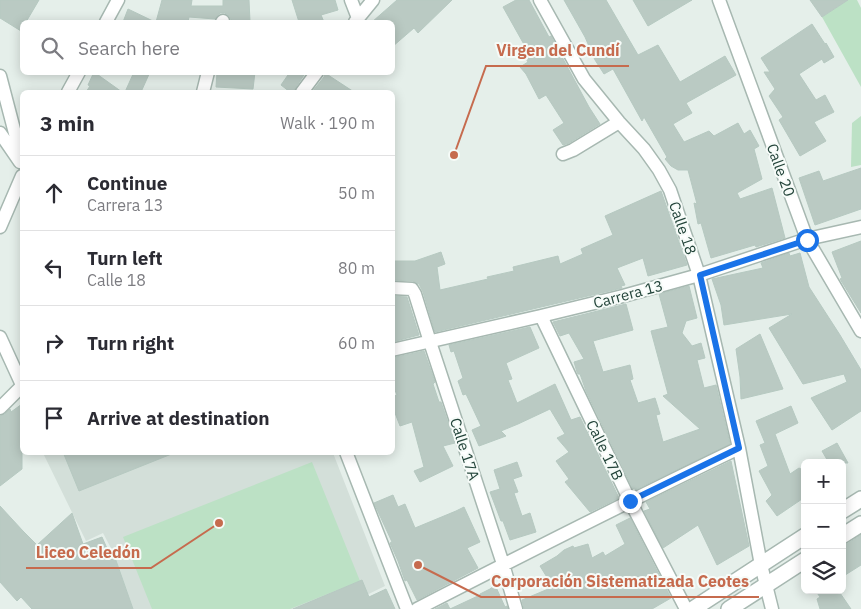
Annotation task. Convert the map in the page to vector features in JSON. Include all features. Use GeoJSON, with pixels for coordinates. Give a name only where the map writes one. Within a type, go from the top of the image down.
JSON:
{"type":"FeatureCollection","features":[{"type":"Feature","properties":{"kind":"street"},"geometry":{"type":"LineString","coordinates":[[107,20],[118,0]]}},
{"type":"Feature","properties":{"kind":"street"},"geometry":{"type":"LineString","coordinates":[[351,0],[356,20]]}},
{"type":"Feature","properties":{"kind":"street"},"geometry":{"type":"LineString","coordinates":[[356,20],[373,0]]}},
{"type":"Feature","properties":{"kind":"street","name":"Calle 18"},"geometry":{"type":"LineString","coordinates":[[540,0],[584,79],[644,149],[660,170],[670,190],[700,275],[739,448],[760,566],[772,609]]}},
{"type":"Feature","properties":{"kind":"street","name":"Calle 20"},"geometry":{"type":"LineString","coordinates":[[721,1],[807,240],[861,332]]}},
{"type":"Feature","properties":{"kind":"street"},"geometry":{"type":"LineString","coordinates":[[69,90],[76,75]]}},
{"type":"Feature","properties":{"kind":"street"},"geometry":{"type":"LineString","coordinates":[[204,90],[207,75]]}},
{"type":"Feature","properties":{"kind":"street"},"geometry":{"type":"LineString","coordinates":[[304,90],[315,75]]}},
{"type":"Feature","properties":{"kind":"street"},"geometry":{"type":"LineString","coordinates":[[0,76],[20,152]]}},
{"type":"Feature","properties":{"kind":"street"},"geometry":{"type":"LineString","coordinates":[[563,154],[620,122]]}},
{"type":"Feature","properties":{"kind":"street"},"geometry":{"type":"LineString","coordinates":[[0,133],[20,163]]}},
{"type":"Feature","properties":{"kind":"street"},"geometry":{"type":"LineString","coordinates":[[0,227],[20,181]]}},
{"type":"Feature","properties":{"kind":"street","name":"Carrera 13"},"geometry":{"type":"LineString","coordinates":[[395,349],[541,316],[700,275],[807,240],[861,227]]}},
{"type":"Feature","properties":{"kind":"street","name":"Calle 17A"},"geometry":{"type":"LineString","coordinates":[[395,288],[412,289],[417,298],[516,609]]}},
{"type":"Feature","properties":{"kind":"street","name":"Calle 17B"},"geometry":{"type":"LineString","coordinates":[[541,316],[630,501],[686,609]]}},
{"type":"Feature","properties":{"kind":"street"},"geometry":{"type":"LineString","coordinates":[[0,337],[20,382]]}},
{"type":"Feature","properties":{"kind":"street"},"geometry":{"type":"LineString","coordinates":[[0,408],[20,388]]}},
{"type":"Feature","properties":{"kind":"street"},"geometry":{"type":"LineString","coordinates":[[417,609],[503,564],[739,448]]}},
{"type":"Feature","properties":{"kind":"street"},"geometry":{"type":"LineString","coordinates":[[347,455],[407,609]]}},
{"type":"Feature","properties":{"kind":"street"},"geometry":{"type":"LineString","coordinates":[[846,508],[861,499]]}},
{"type":"Feature","properties":{"kind":"street"},"geometry":{"type":"LineString","coordinates":[[846,533],[861,524]]}},
{"type":"Feature","properties":{"kind":"street"},"geometry":{"type":"LineString","coordinates":[[693,609],[801,539]]}},
{"type":"Feature","properties":{"kind":"street"},"geometry":{"type":"LineString","coordinates":[[730,609],[801,563]]}},
{"type":"Feature","properties":{"kind":"shaded area"},"geometry":{"type":"Polygon","coordinates":[[[44,455],[334,455],[385,586],[338,609],[133,609],[113,552],[103,533],[86,541],[44,455]]]}},
{"type":"Feature","properties":{"kind":"green space"},"geometry":{"type":"Polygon","coordinates":[[[848,0],[857,0],[861,8],[861,87],[822,17],[848,0]]]}},
{"type":"Feature","properties":{"kind":"green space"},"geometry":{"type":"Polygon","coordinates":[[[861,116],[861,165],[851,167],[852,123],[861,116]]]}},
{"type":"Feature","properties":{"kind":"green space"},"geometry":{"type":"Polygon","coordinates":[[[312,462],[360,581],[290,609],[152,609],[123,537],[312,462]]]}},
{"type":"Feature","properties":{"kind":"building"},"geometry":{"type":"Polygon","coordinates":[[[0,0],[39,0],[27,20],[20,20],[20,30],[0,18],[0,0]]]}},
{"type":"Feature","properties":{"kind":"building"},"geometry":{"type":"Polygon","coordinates":[[[162,0],[192,0],[191,6],[223,6],[223,0],[249,0],[250,20],[231,20],[225,13],[220,13],[215,19],[189,17],[188,20],[157,20],[162,0]]]}},
{"type":"Feature","properties":{"kind":"building"},"geometry":{"type":"Polygon","coordinates":[[[292,0],[335,0],[338,10],[321,15],[323,20],[298,20],[292,0]]]}},
{"type":"Feature","properties":{"kind":"building"},"geometry":{"type":"Polygon","coordinates":[[[397,0],[452,0],[418,33],[414,28],[395,44],[395,20],[374,20],[397,0]]]}},
{"type":"Feature","properties":{"kind":"building"},"geometry":{"type":"Polygon","coordinates":[[[516,0],[529,0],[600,124],[569,143],[563,145],[553,130],[564,123],[546,95],[539,99],[526,74],[520,67],[528,62],[521,51],[526,48],[503,7],[516,0]]]}},
{"type":"Feature","properties":{"kind":"building"},"geometry":{"type":"Polygon","coordinates":[[[564,0],[606,0],[638,55],[658,45],[680,82],[725,56],[736,75],[686,103],[692,113],[673,124],[684,142],[709,131],[714,136],[738,123],[744,134],[750,130],[759,146],[754,149],[762,179],[737,193],[740,199],[772,188],[785,238],[711,258],[701,223],[698,224],[694,203],[697,204],[688,170],[678,170],[665,159],[667,157],[644,117],[642,121],[613,69],[604,74],[595,60],[585,37],[564,0]]]}},
{"type":"Feature","properties":{"kind":"building"},"geometry":{"type":"Polygon","coordinates":[[[633,0],[692,0],[648,26],[633,0]]]}},
{"type":"Feature","properties":{"kind":"building"},"geometry":{"type":"Polygon","coordinates":[[[810,0],[848,0],[822,17],[810,0]]]}},
{"type":"Feature","properties":{"kind":"building"},"geometry":{"type":"Polygon","coordinates":[[[128,9],[151,20],[124,20],[128,9]]]}},
{"type":"Feature","properties":{"kind":"building"},"geometry":{"type":"Polygon","coordinates":[[[812,24],[834,57],[824,63],[822,59],[799,74],[816,100],[825,95],[834,112],[814,122],[826,141],[800,156],[779,120],[783,117],[769,96],[775,89],[764,72],[770,72],[761,58],[812,24]]]}},
{"type":"Feature","properties":{"kind":"building"},"geometry":{"type":"Polygon","coordinates":[[[93,75],[98,75],[119,90],[87,90],[90,86],[88,85],[93,75]]]}},
{"type":"Feature","properties":{"kind":"building"},"geometry":{"type":"Polygon","coordinates":[[[133,75],[149,75],[142,90],[126,90],[133,75]]]}},
{"type":"Feature","properties":{"kind":"building"},"geometry":{"type":"Polygon","coordinates":[[[217,75],[255,75],[253,89],[216,87],[217,75]]]}},
{"type":"Feature","properties":{"kind":"building"},"geometry":{"type":"Polygon","coordinates":[[[288,75],[304,75],[295,90],[287,90],[281,85],[288,75]]]}},
{"type":"Feature","properties":{"kind":"building"},"geometry":{"type":"Polygon","coordinates":[[[324,75],[328,75],[351,90],[314,90],[324,75]]]}},
{"type":"Feature","properties":{"kind":"building"},"geometry":{"type":"Polygon","coordinates":[[[861,168],[861,209],[815,225],[799,178],[819,171],[823,181],[861,168]]]}},
{"type":"Feature","properties":{"kind":"building"},"geometry":{"type":"Polygon","coordinates":[[[661,191],[687,265],[648,276],[643,258],[617,268],[625,285],[621,286],[622,288],[435,332],[419,284],[413,281],[395,280],[395,261],[415,261],[441,252],[445,264],[437,267],[440,290],[488,279],[487,277],[514,271],[513,267],[558,256],[560,264],[583,254],[581,249],[613,235],[605,216],[661,191]]]}},
{"type":"Feature","properties":{"kind":"building"},"geometry":{"type":"Polygon","coordinates":[[[861,241],[861,313],[840,279],[842,278],[832,252],[861,241]]]}},
{"type":"Feature","properties":{"kind":"building"},"geometry":{"type":"Polygon","coordinates":[[[789,253],[790,256],[800,253],[809,287],[861,370],[861,411],[832,430],[811,398],[847,382],[844,374],[803,384],[769,328],[792,314],[724,325],[721,305],[712,279],[763,268],[761,263],[789,253]]]}},
{"type":"Feature","properties":{"kind":"building"},"geometry":{"type":"Polygon","coordinates":[[[689,286],[697,318],[686,321],[682,333],[692,346],[701,343],[705,358],[697,360],[704,388],[716,385],[730,444],[635,490],[586,391],[580,374],[577,372],[574,362],[584,359],[569,333],[560,336],[553,322],[626,304],[633,330],[593,341],[603,372],[630,365],[633,379],[630,380],[638,403],[655,398],[660,414],[656,415],[663,442],[700,429],[663,396],[668,394],[651,331],[668,327],[659,294],[689,286]]]}},
{"type":"Feature","properties":{"kind":"building"},"geometry":{"type":"Polygon","coordinates":[[[395,296],[407,297],[419,335],[395,341],[395,296]]]}},
{"type":"Feature","properties":{"kind":"building"},"geometry":{"type":"Polygon","coordinates":[[[530,327],[539,348],[506,363],[512,379],[508,380],[517,403],[555,384],[571,420],[580,417],[619,498],[590,512],[565,482],[569,479],[556,461],[569,452],[557,438],[565,434],[550,409],[501,431],[506,436],[479,446],[472,430],[481,426],[466,394],[463,395],[458,381],[463,378],[454,351],[451,352],[449,345],[530,327]]]}},
{"type":"Feature","properties":{"kind":"building"},"geometry":{"type":"Polygon","coordinates":[[[760,334],[783,389],[741,399],[736,349],[760,334]]]}},
{"type":"Feature","properties":{"kind":"building"},"geometry":{"type":"Polygon","coordinates":[[[424,351],[435,382],[433,384],[439,402],[441,402],[455,443],[443,446],[453,466],[420,482],[414,471],[424,467],[412,422],[400,426],[395,413],[395,396],[397,395],[395,390],[395,357],[424,351]]]}},
{"type":"Feature","properties":{"kind":"building"},"geometry":{"type":"Polygon","coordinates":[[[20,405],[20,455],[22,455],[22,469],[0,486],[0,416],[10,409],[11,412],[20,405]]]}},
{"type":"Feature","properties":{"kind":"building"},"geometry":{"type":"Polygon","coordinates":[[[791,406],[798,423],[775,434],[790,474],[799,468],[801,469],[801,500],[777,516],[766,501],[772,495],[759,471],[768,466],[760,445],[765,443],[756,421],[791,406]]]}},
{"type":"Feature","properties":{"kind":"building"},"geometry":{"type":"Polygon","coordinates":[[[837,443],[846,459],[827,459],[822,451],[837,443]]]}},
{"type":"Feature","properties":{"kind":"building"},"geometry":{"type":"Polygon","coordinates":[[[64,455],[169,455],[79,491],[64,455]]]}},
{"type":"Feature","properties":{"kind":"building"},"geometry":{"type":"Polygon","coordinates":[[[731,461],[749,546],[717,565],[698,525],[663,548],[644,511],[650,509],[646,502],[731,461]]]}},
{"type":"Feature","properties":{"kind":"building"},"geometry":{"type":"Polygon","coordinates":[[[517,462],[522,476],[513,479],[518,492],[514,493],[522,516],[530,513],[536,532],[510,540],[490,492],[500,489],[494,470],[517,462]]]}},
{"type":"Feature","properties":{"kind":"building"},"geometry":{"type":"Polygon","coordinates":[[[393,495],[398,507],[405,504],[415,528],[464,507],[480,542],[467,548],[478,568],[417,600],[407,580],[405,581],[390,543],[392,542],[374,503],[393,495]]]}},
{"type":"Feature","properties":{"kind":"building"},"geometry":{"type":"Polygon","coordinates":[[[0,506],[37,545],[72,513],[83,544],[102,537],[109,553],[113,552],[133,609],[32,609],[21,597],[17,601],[0,582],[0,506]]]}},
{"type":"Feature","properties":{"kind":"building"},"geometry":{"type":"Polygon","coordinates":[[[630,518],[671,598],[652,609],[524,609],[522,600],[553,587],[540,566],[573,546],[574,548],[588,544],[592,558],[603,552],[605,556],[625,544],[616,525],[630,518]]]}},
{"type":"Feature","properties":{"kind":"building"},"geometry":{"type":"Polygon","coordinates":[[[861,535],[861,565],[846,574],[846,544],[861,535]]]}},
{"type":"Feature","properties":{"kind":"building"},"geometry":{"type":"Polygon","coordinates":[[[362,580],[369,597],[386,589],[395,609],[293,609],[362,580]]]}},
{"type":"Feature","properties":{"kind":"building"},"geometry":{"type":"Polygon","coordinates":[[[495,585],[505,607],[507,606],[508,609],[450,609],[480,595],[495,585]]]}},
{"type":"Feature","properties":{"kind":"building"},"geometry":{"type":"Polygon","coordinates":[[[818,594],[841,594],[851,609],[820,609],[817,599],[820,597],[818,594]]]}},
{"type":"Feature","properties":{"kind":"building"},"geometry":{"type":"Polygon","coordinates":[[[447,603],[450,609],[435,609],[447,603]]]}},
{"type":"Feature","properties":{"kind":"place","name":"Virgen del Cundí"},"geometry":{"type":"Point","coordinates":[454,155]}},
{"type":"Feature","properties":{"kind":"place","name":"Liceo Celedón"},"geometry":{"type":"Point","coordinates":[219,523]}},
{"type":"Feature","properties":{"kind":"place","name":"Corporación Sistematizada Ceotes"},"geometry":{"type":"Point","coordinates":[418,565]}},
{"type":"Feature","properties":{"kind":"route"},"geometry":{"type":"LineString","coordinates":[[630,501],[739,448],[700,275],[807,240]]}}]}
